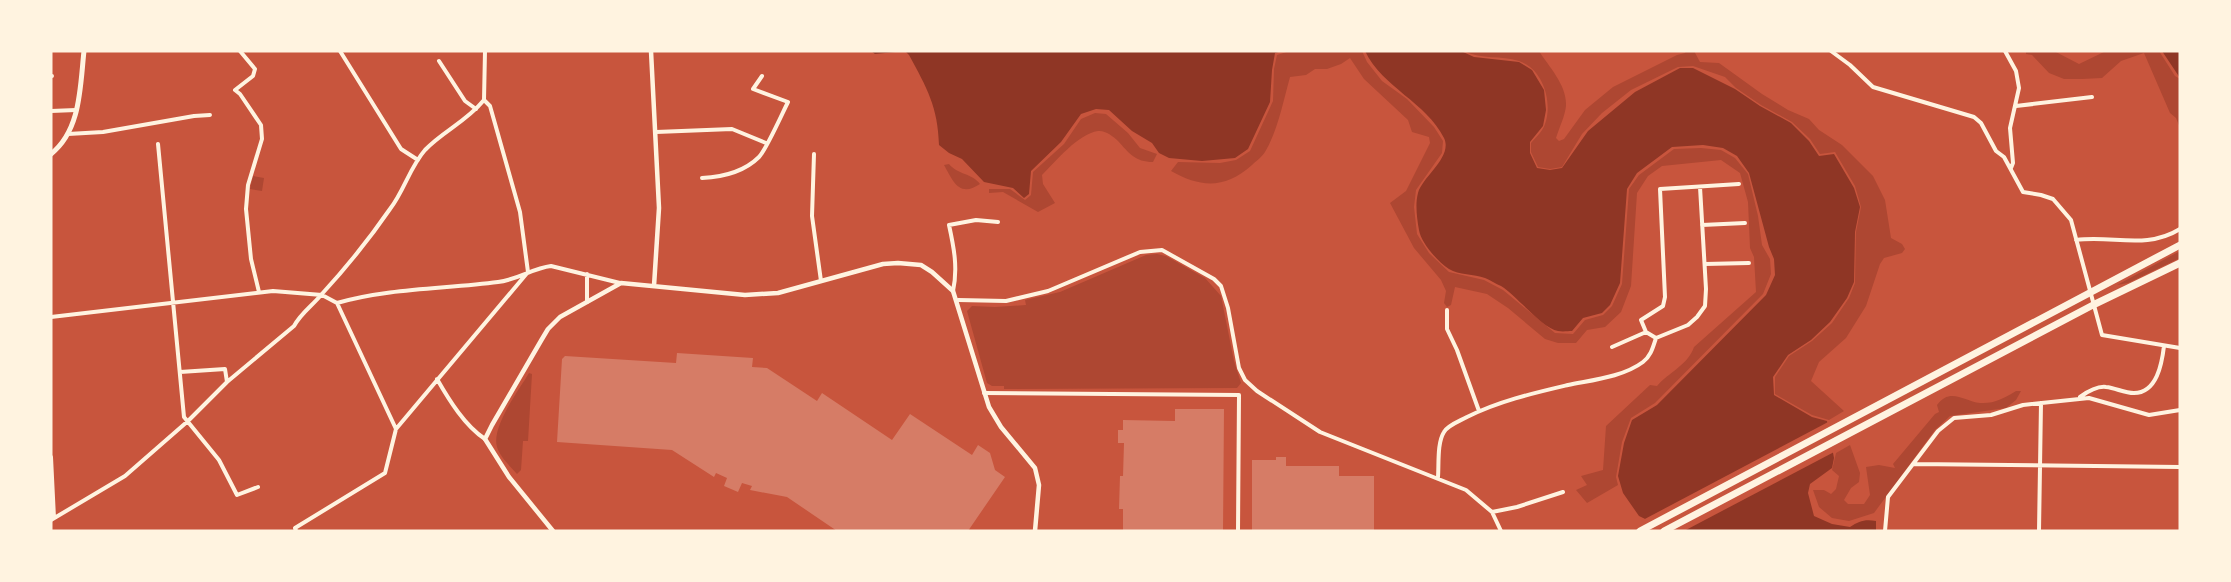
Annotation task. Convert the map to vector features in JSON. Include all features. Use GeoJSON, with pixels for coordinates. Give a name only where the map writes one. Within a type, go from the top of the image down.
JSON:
{"type":"FeatureCollection","features":[{"type":"Feature","properties":{"kind":"highway"},"geometry":{"type":"LineString","coordinates":[[1640,531],[2180,245]]}},
{"type":"Feature","properties":{"kind":"highway"},"geometry":{"type":"LineString","coordinates":[[1664,531],[2093,305],[2180,263]]}},
{"type":"Feature","properties":{"kind":"main road"},"geometry":{"type":"LineString","coordinates":[[51,154],[69,134],[76,110],[84,51]]}},
{"type":"Feature","properties":{"kind":"street"},"geometry":{"type":"LineString","coordinates":[[240,51],[255,69],[253,76],[235,90],[261,125],[262,139],[248,185],[246,209],[251,259],[260,292]]}},
{"type":"Feature","properties":{"kind":"street"},"geometry":{"type":"LineString","coordinates":[[340,51],[401,149],[418,160]]}},
{"type":"Feature","properties":{"kind":"street"},"geometry":{"type":"LineString","coordinates":[[51,457],[53,519],[125,476],[188,421],[227,382],[294,326],[299,317],[322,295],[389,211],[401,194],[418,160],[432,144],[468,118],[484,100],[485,51]]}},
{"type":"Feature","properties":{"kind":"street"},"geometry":{"type":"LineString","coordinates":[[651,51],[659,208],[654,286]]}},
{"type":"Feature","properties":{"kind":"street"},"geometry":{"type":"LineString","coordinates":[[1831,51],[1850,64],[1873,87],[1974,117],[1981,123],[1996,151],[2004,157],[2023,192],[2053,200],[2071,220],[2102,335],[2180,348]]}},
{"type":"Feature","properties":{"kind":"street"},"geometry":{"type":"LineString","coordinates":[[2005,51],[2019,80],[2010,128],[2013,163],[2010,169]]}},
{"type":"Feature","properties":{"kind":"street"},"geometry":{"type":"LineString","coordinates":[[439,61],[465,101],[476,110]]}},
{"type":"Feature","properties":{"kind":"street"},"geometry":{"type":"LineString","coordinates":[[702,178],[720,177],[736,172],[760,156],[788,102],[753,89],[762,76]]}},
{"type":"Feature","properties":{"kind":"street"},"geometry":{"type":"LineString","coordinates":[[2016,105],[2091,97]]}},
{"type":"Feature","properties":{"kind":"street"},"geometry":{"type":"LineString","coordinates":[[296,531],[295,528],[385,473],[396,429],[528,272],[520,212],[490,106],[484,100]]}},
{"type":"Feature","properties":{"kind":"street"},"geometry":{"type":"LineString","coordinates":[[51,111],[76,110]]}},
{"type":"Feature","properties":{"kind":"street"},"geometry":{"type":"LineString","coordinates":[[69,134],[75,136],[210,115]]}},
{"type":"Feature","properties":{"kind":"street"},"geometry":{"type":"LineString","coordinates":[[656,132],[732,129],[766,143]]}},
{"type":"Feature","properties":{"kind":"street"},"geometry":{"type":"LineString","coordinates":[[158,144],[184,417],[219,460],[237,495],[258,487]]}},
{"type":"Feature","properties":{"kind":"street"},"geometry":{"type":"LineString","coordinates":[[814,153],[812,216],[821,281]]}},
{"type":"Feature","properties":{"kind":"street"},"geometry":{"type":"LineString","coordinates":[[1656,338],[1646,332],[1641,320],[1663,306],[1665,297],[1660,189],[1739,184]]}},
{"type":"Feature","properties":{"kind":"street"},"geometry":{"type":"LineString","coordinates":[[1656,338],[1688,325],[1705,306],[1700,187]]}},
{"type":"Feature","properties":{"kind":"street"},"geometry":{"type":"LineString","coordinates":[[953,291],[956,275],[955,254],[949,225],[975,220],[998,222]]}},
{"type":"Feature","properties":{"kind":"street"},"geometry":{"type":"LineString","coordinates":[[1702,225],[1744,224]]}},
{"type":"Feature","properties":{"kind":"street"},"geometry":{"type":"LineString","coordinates":[[2076,240],[2137,242],[2166,238],[2180,229]]}},
{"type":"Feature","properties":{"kind":"street"},"geometry":{"type":"LineString","coordinates":[[958,300],[1006,301],[1048,291],[1140,252],[1162,250],[1214,279],[1221,286],[1228,308],[1239,368],[1245,380],[1257,391],[1320,432],[1466,490],[1492,512],[1501,531]]}},
{"type":"Feature","properties":{"kind":"street"},"geometry":{"type":"LineString","coordinates":[[1705,264],[1749,263]]}},
{"type":"Feature","properties":{"kind":"street"},"geometry":{"type":"LineString","coordinates":[[337,303],[444,286],[500,282],[551,266],[621,283],[764,295],[883,264],[921,265],[953,291],[958,300],[989,407],[1001,427],[1035,468],[1039,485],[1035,531]]}},
{"type":"Feature","properties":{"kind":"street"},"geometry":{"type":"LineString","coordinates":[[587,274],[587,302]]}},
{"type":"Feature","properties":{"kind":"street"},"geometry":{"type":"LineString","coordinates":[[485,439],[548,329],[561,317],[621,283]]}},
{"type":"Feature","properties":{"kind":"street"},"geometry":{"type":"LineString","coordinates":[[51,317],[260,292],[322,295],[337,303],[396,429]]}},
{"type":"Feature","properties":{"kind":"street"},"geometry":{"type":"LineString","coordinates":[[1447,310],[1447,329],[1479,411]]}},
{"type":"Feature","properties":{"kind":"street"},"geometry":{"type":"LineString","coordinates":[[1612,347],[1646,332]]}},
{"type":"Feature","properties":{"kind":"street"},"geometry":{"type":"LineString","coordinates":[[1438,477],[1443,433],[1448,427],[1479,411],[1524,396],[1634,368],[1652,352],[1656,338]]}},
{"type":"Feature","properties":{"kind":"street"},"geometry":{"type":"LineString","coordinates":[[2079,398],[2087,392],[2105,387],[2137,393],[2147,388],[2157,378],[2164,346]]}},
{"type":"Feature","properties":{"kind":"street"},"geometry":{"type":"LineString","coordinates":[[180,372],[225,369],[227,382]]}},
{"type":"Feature","properties":{"kind":"street"},"geometry":{"type":"LineString","coordinates":[[437,379],[476,433],[485,439],[509,477],[553,531]]}},
{"type":"Feature","properties":{"kind":"street"},"geometry":{"type":"LineString","coordinates":[[984,393],[1239,395],[1238,531]]}},
{"type":"Feature","properties":{"kind":"street"},"geometry":{"type":"LineString","coordinates":[[1885,531],[1888,497],[1938,431],[1953,418],[1991,415],[2022,405],[2079,398],[2089,398],[2149,415],[2180,410]]}},
{"type":"Feature","properties":{"kind":"street"},"geometry":{"type":"LineString","coordinates":[[2039,531],[2040,402]]}},
{"type":"Feature","properties":{"kind":"street"},"geometry":{"type":"LineString","coordinates":[[1913,464],[2180,467]]}},
{"type":"Feature","properties":{"kind":"street"},"geometry":{"type":"LineString","coordinates":[[1492,512],[1517,507],[1563,492]]}},
{"type":"Feature","properties":{"kind":"shaded area"},"geometry":{"type":"Polygon","coordinates":[[[871,51],[905,51],[875,54],[871,51]]]}},
{"type":"Feature","properties":{"kind":"shaded area"},"geometry":{"type":"Polygon","coordinates":[[[905,51],[1282,51],[1275,53],[1270,102],[1248,149],[1235,158],[1202,161],[1169,158],[1159,153],[1152,143],[1132,131],[1109,110],[1096,109],[1081,114],[1061,142],[1031,171],[1029,194],[1024,198],[1013,188],[984,182],[962,159],[939,145],[934,109],[926,88],[905,51]]]}},
{"type":"Feature","properties":{"kind":"shaded area"},"geometry":{"type":"Polygon","coordinates":[[[1290,51],[1362,51],[1367,62],[1382,81],[1407,99],[1434,127],[1443,141],[1442,153],[1416,190],[1414,207],[1417,234],[1429,253],[1449,272],[1484,280],[1503,290],[1555,333],[1573,334],[1585,320],[1603,315],[1612,306],[1622,284],[1629,189],[1639,175],[1674,149],[1701,148],[1721,150],[1735,158],[1748,174],[1762,245],[1770,259],[1771,274],[1763,294],[1655,403],[1631,418],[1622,442],[1616,477],[1618,485],[1587,503],[1576,490],[1587,485],[1581,476],[1603,470],[1606,426],[1650,385],[1657,386],[1683,364],[1694,347],[1756,292],[1754,257],[1750,248],[1748,202],[1740,173],[1721,160],[1662,166],[1648,176],[1637,193],[1631,286],[1621,312],[1605,327],[1587,330],[1576,343],[1558,343],[1545,339],[1508,308],[1487,294],[1455,287],[1451,305],[1447,307],[1444,303],[1446,291],[1441,280],[1414,248],[1390,203],[1406,191],[1430,143],[1429,137],[1412,132],[1408,120],[1364,79],[1350,58],[1327,69],[1315,69],[1306,75],[1290,77],[1270,143],[1262,156],[1242,173],[1222,182],[1203,183],[1171,171],[1178,162],[1220,163],[1236,160],[1250,151],[1273,101],[1277,55],[1290,51]]]}},
{"type":"Feature","properties":{"kind":"shaded area"},"geometry":{"type":"Polygon","coordinates":[[[1365,51],[1461,51],[1474,57],[1519,62],[1532,70],[1544,90],[1546,110],[1543,126],[1530,142],[1530,153],[1537,168],[1550,170],[1562,168],[1588,131],[1635,92],[1680,68],[1693,68],[1735,89],[1791,123],[1809,141],[1819,156],[1834,154],[1854,188],[1860,207],[1855,232],[1854,282],[1847,298],[1830,322],[1811,340],[1788,355],[1773,377],[1774,395],[1812,417],[1827,421],[1834,458],[1832,468],[1810,484],[1808,493],[1814,516],[1832,524],[1850,527],[1862,521],[1876,521],[1876,531],[1670,531],[1639,516],[1623,493],[1618,476],[1624,443],[1632,420],[1657,405],[1766,295],[1775,275],[1774,259],[1749,173],[1737,156],[1723,148],[1703,145],[1672,147],[1637,173],[1627,189],[1620,283],[1610,305],[1602,313],[1583,318],[1572,331],[1558,331],[1537,318],[1501,286],[1485,278],[1449,269],[1426,246],[1419,230],[1417,197],[1421,187],[1441,159],[1446,145],[1444,138],[1427,114],[1382,75],[1365,51]]]}},
{"type":"Feature","properties":{"kind":"shaded area"},"geometry":{"type":"Polygon","coordinates":[[[1464,51],[1539,51],[1557,77],[1566,98],[1565,110],[1556,138],[1559,141],[1564,139],[1585,110],[1613,87],[1686,51],[1694,51],[1700,62],[1719,63],[1762,94],[1788,110],[1809,119],[1819,130],[1842,145],[1873,176],[1885,200],[1891,238],[1902,244],[1905,249],[1902,253],[1884,258],[1866,306],[1846,338],[1819,362],[1811,381],[1844,411],[1829,420],[1812,415],[1775,394],[1775,377],[1789,356],[1812,341],[1832,323],[1849,298],[1855,283],[1856,232],[1861,207],[1855,186],[1835,152],[1820,154],[1810,139],[1792,122],[1761,105],[1736,88],[1725,77],[1693,66],[1678,67],[1631,90],[1602,113],[1582,134],[1562,167],[1550,169],[1538,167],[1531,152],[1531,143],[1544,127],[1548,106],[1540,79],[1527,65],[1519,61],[1478,56],[1464,51]]]}},
{"type":"Feature","properties":{"kind":"shaded area"},"geometry":{"type":"Polygon","coordinates":[[[2026,51],[2054,51],[2079,64],[2106,51],[2159,51],[2175,76],[2180,79],[2180,128],[2176,118],[2170,113],[2144,53],[2121,61],[2102,78],[2064,79],[2049,73],[2032,55],[2026,54],[2026,51]]]}},
{"type":"Feature","properties":{"kind":"shaded area"},"geometry":{"type":"Polygon","coordinates":[[[2162,51],[2178,51],[2180,78],[2162,51]]]}},
{"type":"Feature","properties":{"kind":"shaded area"},"geometry":{"type":"Polygon","coordinates":[[[1095,113],[1106,114],[1128,133],[1140,148],[1157,154],[1153,162],[1137,159],[1111,135],[1098,131],[1090,133],[1075,143],[1042,175],[1043,184],[1055,203],[1038,212],[1003,192],[989,193],[989,189],[1010,189],[1025,200],[1031,195],[1033,172],[1064,144],[1081,119],[1095,113]]]}},
{"type":"Feature","properties":{"kind":"shaded area"},"geometry":{"type":"Polygon","coordinates":[[[949,164],[980,184],[967,189],[958,186],[944,165],[949,164]]]}},
{"type":"Feature","properties":{"kind":"shaded area"},"geometry":{"type":"Polygon","coordinates":[[[253,176],[264,178],[262,191],[250,189],[253,176]]]}},
{"type":"Feature","properties":{"kind":"shaded area"},"geometry":{"type":"Polygon","coordinates":[[[2180,251],[2180,258],[2128,283],[2117,285],[2180,251]]]}},
{"type":"Feature","properties":{"kind":"shaded area"},"geometry":{"type":"Polygon","coordinates":[[[1146,255],[1166,256],[1205,278],[1221,296],[1234,361],[1241,383],[1237,388],[1004,389],[1004,386],[992,386],[987,383],[967,311],[972,306],[1026,305],[1025,300],[1060,292],[1146,255]]]}},
{"type":"Feature","properties":{"kind":"shaded area"},"geometry":{"type":"Polygon","coordinates":[[[529,373],[532,374],[528,441],[523,441],[521,470],[517,474],[500,454],[496,439],[507,409],[529,373]]]}},
{"type":"Feature","properties":{"kind":"shaded area"},"geometry":{"type":"Polygon","coordinates":[[[2016,391],[2021,391],[2016,400],[2006,408],[1950,416],[1935,430],[1874,513],[1849,521],[1832,518],[1819,507],[1813,490],[1824,490],[1831,494],[1836,489],[1839,476],[1832,470],[1836,453],[1850,445],[1860,473],[1859,482],[1851,488],[1844,500],[1848,504],[1864,504],[1870,495],[1866,467],[1879,465],[1895,468],[1893,464],[1939,412],[1937,405],[1942,400],[1957,396],[1974,402],[1990,403],[2016,391]]]}},
{"type":"Feature","properties":{"kind":"pier"},"geometry":{"type":"Polygon","coordinates":[[[1830,421],[1836,451],[1684,531],[1663,531],[1641,521],[1830,421]]]}},
{"type":"Feature","properties":{"kind":"building"},"geometry":{"type":"Polygon","coordinates":[[[677,353],[753,358],[752,367],[767,368],[817,401],[822,393],[892,440],[910,414],[972,455],[978,445],[990,453],[995,470],[1005,477],[968,531],[837,531],[787,497],[750,490],[752,486],[742,483],[738,492],[724,486],[727,478],[716,473],[714,477],[672,450],[557,442],[562,359],[565,356],[676,363],[677,353]]]}},
{"type":"Feature","properties":{"kind":"building"},"geometry":{"type":"Polygon","coordinates":[[[1175,409],[1224,409],[1223,531],[1123,531],[1123,509],[1119,509],[1124,443],[1118,443],[1118,430],[1123,430],[1123,420],[1175,421],[1175,409]]]}},
{"type":"Feature","properties":{"kind":"building"},"geometry":{"type":"Polygon","coordinates":[[[1276,457],[1286,457],[1286,466],[1339,466],[1339,476],[1374,476],[1374,531],[1252,531],[1252,460],[1276,460],[1276,457]]]}}]}
